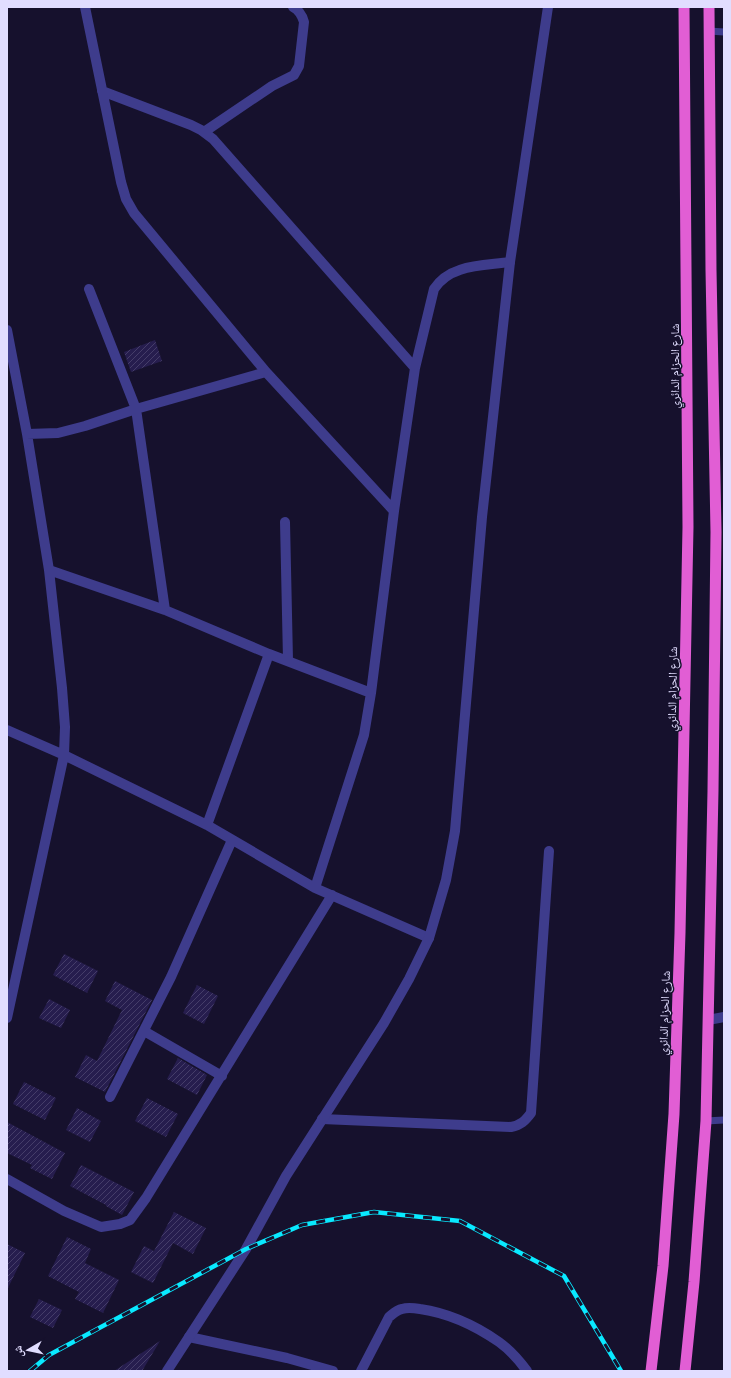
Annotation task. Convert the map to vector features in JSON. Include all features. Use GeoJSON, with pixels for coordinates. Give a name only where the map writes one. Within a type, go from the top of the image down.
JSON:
{"type":"FeatureCollection","features":[{"type":"Feature","properties":{"kind":"highway","name":"شارع الحزام الدائري"},"geometry":{"type":"LineString","coordinates":[[652,1371],[663,1266],[674,1114],[680,925],[688,527],[684,7]]}},
{"type":"Feature","properties":{"kind":"highway"},"geometry":{"type":"LineString","coordinates":[[685,1371],[694,1282],[706,1121],[720,534],[711,278],[708,7]]}},
{"type":"Feature","properties":{"kind":"street"},"geometry":{"type":"LineString","coordinates":[[85,7],[126,200],[134,213],[266,372],[394,511]]}},
{"type":"Feature","properties":{"kind":"street"},"geometry":{"type":"LineString","coordinates":[[204,132],[272,86],[294,75],[299,66],[304,22],[302,15],[293,7]]}},
{"type":"Feature","properties":{"kind":"street"},"geometry":{"type":"LineString","coordinates":[[167,1371],[246,1249],[286,1176],[384,1023],[409,979],[428,938],[446,880],[455,831],[482,517],[510,262],[548,7]]}},
{"type":"Feature","properties":{"kind":"street"},"geometry":{"type":"LineString","coordinates":[[102,91],[191,125],[213,139],[415,368]]}},
{"type":"Feature","properties":{"kind":"street"},"geometry":{"type":"LineString","coordinates":[[315,888],[364,735],[415,368],[434,289],[441,279],[462,268],[510,262]]}},
{"type":"Feature","properties":{"kind":"street"},"geometry":{"type":"LineString","coordinates":[[89,289],[136,409],[165,610]]}},
{"type":"Feature","properties":{"kind":"street"},"geometry":{"type":"LineString","coordinates":[[7,330],[27,434],[50,570],[65,727],[64,755],[9,1001],[7,1018]]}},
{"type":"Feature","properties":{"kind":"street"},"geometry":{"type":"LineString","coordinates":[[27,434],[58,432],[85,426],[136,409],[266,372]]}},
{"type":"Feature","properties":{"kind":"street"},"geometry":{"type":"LineString","coordinates":[[285,522],[288,660]]}},
{"type":"Feature","properties":{"kind":"street"},"geometry":{"type":"LineString","coordinates":[[50,570],[165,610],[269,654],[371,693]]}},
{"type":"Feature","properties":{"kind":"street"},"geometry":{"type":"LineString","coordinates":[[207,825],[269,654]]}},
{"type":"Feature","properties":{"kind":"street"},"geometry":{"type":"LineString","coordinates":[[7,730],[64,755],[207,825],[315,888],[428,938]]}},
{"type":"Feature","properties":{"kind":"street"},"geometry":{"type":"LineString","coordinates":[[110,1097],[171,977],[232,840]]}},
{"type":"Feature","properties":{"kind":"street"},"geometry":{"type":"LineString","coordinates":[[322,1118],[511,1127],[519,1125],[525,1121],[531,1113],[549,851]]}},
{"type":"Feature","properties":{"kind":"street"},"geometry":{"type":"LineString","coordinates":[[7,1179],[64,1211],[101,1227],[120,1224],[130,1220],[146,1198],[332,896]]}},
{"type":"Feature","properties":{"kind":"street"},"geometry":{"type":"LineString","coordinates":[[708,1020],[724,1017]]}},
{"type":"Feature","properties":{"kind":"street"},"geometry":{"type":"LineString","coordinates":[[144,1031],[222,1076]]}},
{"type":"Feature","properties":{"kind":"street"},"geometry":{"type":"LineString","coordinates":[[361,1371],[389,1317],[394,1312],[408,1308],[433,1311],[454,1318],[480,1330],[500,1342],[515,1356],[527,1371]]}},
{"type":"Feature","properties":{"kind":"street"},"geometry":{"type":"LineString","coordinates":[[189,1337],[287,1358],[332,1371]]}},
{"type":"Feature","properties":{"kind":"lane"},"geometry":{"type":"LineString","coordinates":[[709,31],[724,32]]}},
{"type":"Feature","properties":{"kind":"lane"},"geometry":{"type":"LineString","coordinates":[[706,1121],[724,1120]]}},
{"type":"Feature","properties":{"kind":"building"},"geometry":{"type":"Polygon","coordinates":[[[155,340],[162,361],[131,372],[124,352],[155,340]]]}},
{"type":"Feature","properties":{"kind":"building"},"geometry":{"type":"Polygon","coordinates":[[[64,954],[98,971],[87,993],[53,975],[64,954]]]}},
{"type":"Feature","properties":{"kind":"building"},"geometry":{"type":"Polygon","coordinates":[[[115,981],[152,1000],[105,1092],[75,1077],[86,1055],[97,1061],[122,1010],[105,1001],[115,981]]]}},
{"type":"Feature","properties":{"kind":"building"},"geometry":{"type":"Polygon","coordinates":[[[197,985],[218,996],[204,1024],[183,1013],[197,985]]]}},
{"type":"Feature","properties":{"kind":"building"},"geometry":{"type":"Polygon","coordinates":[[[49,999],[70,1010],[61,1028],[39,1018],[49,999]]]}},
{"type":"Feature","properties":{"kind":"building"},"geometry":{"type":"Polygon","coordinates":[[[178,1058],[207,1075],[197,1095],[167,1079],[178,1058]]]}},
{"type":"Feature","properties":{"kind":"building"},"geometry":{"type":"Polygon","coordinates":[[[24,1082],[56,1098],[45,1120],[13,1104],[24,1082]]]}},
{"type":"Feature","properties":{"kind":"building"},"geometry":{"type":"Polygon","coordinates":[[[147,1098],[178,1114],[166,1137],[135,1121],[147,1098]]]}},
{"type":"Feature","properties":{"kind":"building"},"geometry":{"type":"Polygon","coordinates":[[[77,1108],[101,1121],[90,1142],[66,1130],[77,1108]]]}},
{"type":"Feature","properties":{"kind":"building"},"geometry":{"type":"Polygon","coordinates":[[[7,1122],[65,1153],[52,1179],[30,1168],[32,1165],[7,1153],[7,1122]]]}},
{"type":"Feature","properties":{"kind":"building"},"geometry":{"type":"Polygon","coordinates":[[[81,1165],[134,1192],[122,1215],[70,1186],[81,1165]]]}},
{"type":"Feature","properties":{"kind":"building"},"geometry":{"type":"Polygon","coordinates":[[[174,1212],[206,1228],[193,1254],[173,1243],[153,1283],[131,1272],[144,1246],[154,1251],[174,1212]]]}},
{"type":"Feature","properties":{"kind":"building"},"geometry":{"type":"Polygon","coordinates":[[[67,1237],[91,1249],[85,1263],[119,1280],[103,1313],[75,1299],[79,1292],[48,1276],[67,1237]]]}},
{"type":"Feature","properties":{"kind":"building"},"geometry":{"type":"Polygon","coordinates":[[[7,1244],[25,1253],[7,1290],[7,1244]]]}},
{"type":"Feature","properties":{"kind":"building"},"geometry":{"type":"Polygon","coordinates":[[[39,1299],[62,1310],[53,1328],[30,1317],[39,1299]]]}},
{"type":"Feature","properties":{"kind":"building"},"geometry":{"type":"Polygon","coordinates":[[[160,1341],[142,1371],[114,1371],[160,1341]]]}},
{"type":"Feature","properties":{"kind":"railway"},"geometry":{"type":"LineString","coordinates":[[30,1371],[49,1355],[246,1249],[302,1225],[374,1212],[460,1221],[564,1276],[621,1371]]}}]}
